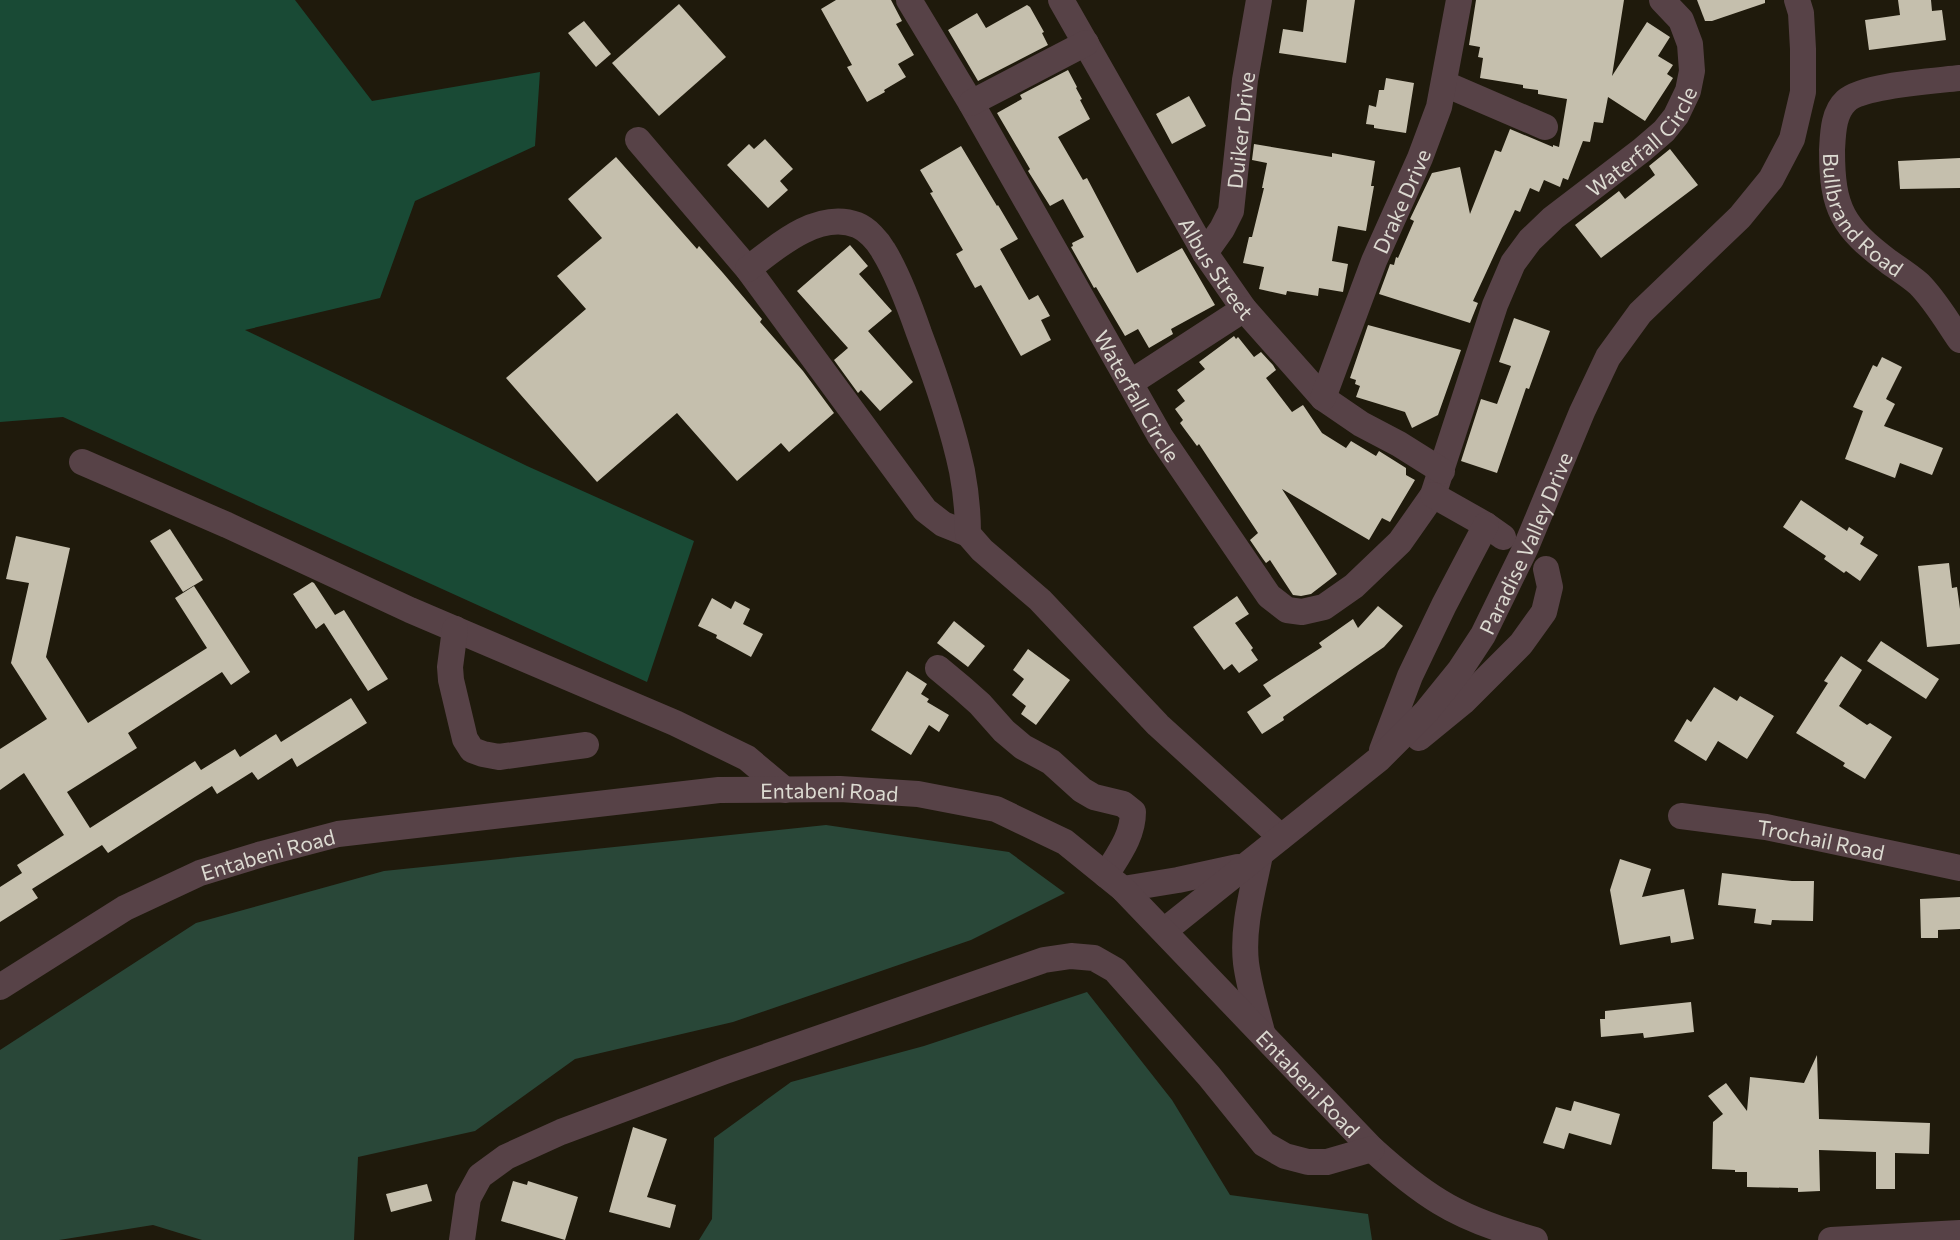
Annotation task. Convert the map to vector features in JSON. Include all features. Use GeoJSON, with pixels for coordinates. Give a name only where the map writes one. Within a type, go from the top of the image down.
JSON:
{"type":"FeatureCollection","features":[{"type":"Feature","properties":{"kind":"street","name":"Waterfall Circle"},"geometry":{"type":"LineString","coordinates":[[909,0],[971,103],[1160,436],[1269,596],[1287,610],[1302,612],[1324,607],[1354,586],[1400,542],[1438,483],[1495,305],[1513,263],[1530,240],[1553,218],[1642,150],[1664,131],[1676,116],[1688,91],[1692,71],[1690,44],[1681,20],[1662,0]]}},
{"type":"Feature","properties":{"kind":"street","name":"Albus Street"},"geometry":{"type":"LineString","coordinates":[[1061,0],[1205,253],[1244,309],[1323,398],[1361,424],[1399,444],[1438,483]]}},
{"type":"Feature","properties":{"kind":"street","name":"Duiker Drive"},"geometry":{"type":"LineString","coordinates":[[1205,253],[1231,211],[1245,80],[1259,0]]}},
{"type":"Feature","properties":{"kind":"street","name":"Drake Drive"},"geometry":{"type":"LineString","coordinates":[[1323,398],[1374,261],[1420,158],[1439,107],[1459,0]]}},
{"type":"Feature","properties":{"kind":"street","name":"Paradise Valley Drive"},"geometry":{"type":"LineString","coordinates":[[1164,931],[1379,759],[1426,712],[1460,670],[1483,635],[1526,547],[1608,357],[1640,313],[1740,217],[1771,179],[1792,139],[1803,92],[1802,25],[1797,0]]}},
{"type":"Feature","properties":{"kind":"street"},"geometry":{"type":"LineString","coordinates":[[971,103],[1086,43]]}},
{"type":"Feature","properties":{"kind":"street","name":"Bullbrand Road"},"geometry":{"type":"LineString","coordinates":[[1960,78],[1877,88],[1847,100],[1839,111],[1833,130],[1832,169],[1835,197],[1845,220],[1864,242],[1919,284],[1960,340]]}},
{"type":"Feature","properties":{"kind":"street"},"geometry":{"type":"LineString","coordinates":[[1445,84],[1545,127]]}},
{"type":"Feature","properties":{"kind":"street"},"geometry":{"type":"LineString","coordinates":[[638,139],[748,269],[925,510],[943,524],[968,534],[982,550],[1040,600],[1158,725],[1281,837]]}},
{"type":"Feature","properties":{"kind":"street"},"geometry":{"type":"LineString","coordinates":[[748,269],[789,237],[819,225],[844,222],[859,226],[871,235],[883,250],[909,305],[937,382],[954,438],[968,510],[968,534]]}},
{"type":"Feature","properties":{"kind":"street"},"geometry":{"type":"LineString","coordinates":[[1130,383],[1244,309]]}},
{"type":"Feature","properties":{"kind":"street"},"geometry":{"type":"LineString","coordinates":[[82,461],[455,629],[676,723],[747,758],[785,790]]}},
{"type":"Feature","properties":{"kind":"street"},"geometry":{"type":"LineString","coordinates":[[1379,759],[1410,676],[1444,605],[1494,531],[1438,483]]}},
{"type":"Feature","properties":{"kind":"street"},"geometry":{"type":"LineString","coordinates":[[1379,759],[1414,742],[1463,702],[1521,644],[1544,612],[1550,587],[1546,569]]}},
{"type":"Feature","properties":{"kind":"street"},"geometry":{"type":"LineString","coordinates":[[455,629],[451,680],[465,739],[472,750],[499,757],[586,745]]}},
{"type":"Feature","properties":{"kind":"street"},"geometry":{"type":"LineString","coordinates":[[938,668],[1023,747],[1051,762],[1082,790],[1094,797],[1124,804],[1133,812],[1133,823],[1114,882],[1225,871],[1253,859],[1245,945],[1248,979],[1264,1036]]}},
{"type":"Feature","properties":{"kind":"street","name":"Entabeni Road"},"geometry":{"type":"LineString","coordinates":[[0,987],[125,908],[200,873],[338,834],[719,790],[840,789],[918,794],[996,809],[1065,842],[1114,882],[1164,931],[1372,1149],[1399,1173],[1441,1203],[1472,1230],[1501,1230],[1535,1240]]}},
{"type":"Feature","properties":{"kind":"street","name":"Trochail Road"},"geometry":{"type":"LineString","coordinates":[[1681,816],[1766,827],[1960,867]]}},
{"type":"Feature","properties":{"kind":"street"},"geometry":{"type":"LineString","coordinates":[[461,1240],[468,1198],[480,1176],[506,1157],[561,1132],[724,1071],[1044,960],[1071,956],[1094,958],[1115,971],[1209,1076],[1264,1144],[1285,1156],[1308,1162],[1327,1162],[1372,1149]]}},
{"type":"Feature","properties":{"kind":"street"},"geometry":{"type":"LineString","coordinates":[[1831,1240],[1960,1233]]}},
{"type":"Feature","properties":{"kind":"green space"},"geometry":{"type":"Polygon","coordinates":[[[0,0],[295,0],[372,101],[540,72],[535,146],[415,201],[380,298],[245,330],[527,466],[694,541],[647,682],[63,417],[0,422],[0,0]]]}},
{"type":"Feature","properties":{"kind":"green space"},"geometry":{"type":"Polygon","coordinates":[[[826,825],[1009,852],[1065,893],[971,940],[733,1022],[575,1059],[475,1131],[358,1157],[354,1240],[202,1240],[153,1225],[59,1240],[0,1240],[0,1050],[196,923],[384,871],[826,825]]]}},
{"type":"Feature","properties":{"kind":"green space"},"geometry":{"type":"Polygon","coordinates":[[[1087,992],[1172,1100],[1230,1195],[1368,1214],[1372,1240],[699,1240],[712,1219],[714,1138],[791,1082],[924,1046],[1087,992]]]}},
{"type":"Feature","properties":{"kind":"building"},"geometry":{"type":"Polygon","coordinates":[[[836,0],[891,0],[902,21],[896,24],[914,55],[898,64],[906,77],[867,102],[847,67],[852,65],[821,9],[836,0]]]}},
{"type":"Feature","properties":{"kind":"building"},"geometry":{"type":"Polygon","coordinates":[[[1307,0],[1355,0],[1346,63],[1279,53],[1283,29],[1303,32],[1307,0]]]}},
{"type":"Feature","properties":{"kind":"building"},"geometry":{"type":"Polygon","coordinates":[[[1476,0],[1624,0],[1612,76],[1647,22],[1670,37],[1658,56],[1673,65],[1667,74],[1673,78],[1645,121],[1608,97],[1603,123],[1594,122],[1590,142],[1583,141],[1568,180],[1563,178],[1560,187],[1544,180],[1539,192],[1530,188],[1520,212],[1515,210],[1473,301],[1478,303],[1470,323],[1379,294],[1390,264],[1394,265],[1396,257],[1398,258],[1414,221],[1410,219],[1432,173],[1460,167],[1470,214],[1495,150],[1501,152],[1510,129],[1559,147],[1567,99],[1538,94],[1538,90],[1523,88],[1523,85],[1480,78],[1483,58],[1478,57],[1480,47],[1469,45],[1476,0]]]}},
{"type":"Feature","properties":{"kind":"building"},"geometry":{"type":"Polygon","coordinates":[[[1697,0],[1765,0],[1765,3],[1705,21],[1697,0]]]}},
{"type":"Feature","properties":{"kind":"building"},"geometry":{"type":"Polygon","coordinates":[[[1898,0],[1931,0],[1932,11],[1942,10],[1946,40],[1869,50],[1865,20],[1900,15],[1898,0]]]}},
{"type":"Feature","properties":{"kind":"building"},"geometry":{"type":"Polygon","coordinates":[[[679,4],[726,57],[659,116],[612,63],[679,4]]]}},
{"type":"Feature","properties":{"kind":"building"},"geometry":{"type":"Polygon","coordinates":[[[1027,5],[1044,32],[1042,33],[1048,45],[978,81],[948,30],[977,13],[986,28],[1027,5]]]}},
{"type":"Feature","properties":{"kind":"building"},"geometry":{"type":"Polygon","coordinates":[[[584,21],[611,54],[596,67],[568,33],[584,21]]]}},
{"type":"Feature","properties":{"kind":"building"},"geometry":{"type":"Polygon","coordinates":[[[1068,70],[1090,119],[1058,137],[1083,180],[1087,178],[1137,273],[1182,248],[1215,305],[1171,329],[1173,334],[1149,348],[1138,329],[1125,336],[1071,247],[1072,243],[1084,237],[1063,199],[1050,206],[997,113],[1022,99],[1020,95],[1068,70]]]}},
{"type":"Feature","properties":{"kind":"building"},"geometry":{"type":"Polygon","coordinates":[[[1386,78],[1414,83],[1406,133],[1374,128],[1374,125],[1366,124],[1369,105],[1376,107],[1379,90],[1384,90],[1386,78]]]}},
{"type":"Feature","properties":{"kind":"building"},"geometry":{"type":"Polygon","coordinates":[[[1189,96],[1206,126],[1172,144],[1156,114],[1189,96]]]}},
{"type":"Feature","properties":{"kind":"building"},"geometry":{"type":"Polygon","coordinates":[[[765,139],[793,169],[780,181],[788,190],[768,208],[727,165],[749,144],[754,149],[765,139]]]}},
{"type":"Feature","properties":{"kind":"building"},"geometry":{"type":"Polygon","coordinates":[[[1254,144],[1375,161],[1371,186],[1374,186],[1366,231],[1338,226],[1332,261],[1348,264],[1343,292],[1319,288],[1318,296],[1287,291],[1286,295],[1259,289],[1264,267],[1243,263],[1264,188],[1267,163],[1252,160],[1254,144]]]}},
{"type":"Feature","properties":{"kind":"building"},"geometry":{"type":"Polygon","coordinates":[[[961,146],[1018,239],[1000,249],[1029,300],[1038,295],[1050,316],[1041,320],[1051,340],[1021,356],[981,285],[975,288],[956,254],[963,250],[920,170],[961,146]]]}},
{"type":"Feature","properties":{"kind":"building"},"geometry":{"type":"Polygon","coordinates":[[[1670,149],[1698,185],[1601,258],[1575,225],[1619,191],[1625,199],[1655,175],[1649,166],[1670,149]]]}},
{"type":"Feature","properties":{"kind":"building"},"geometry":{"type":"Polygon","coordinates":[[[616,157],[697,249],[699,246],[723,273],[834,413],[789,452],[781,443],[737,481],[677,413],[597,482],[506,378],[586,309],[557,276],[602,238],[568,199],[616,157]]]}},
{"type":"Feature","properties":{"kind":"building"},"geometry":{"type":"Polygon","coordinates":[[[1960,158],[1960,188],[1900,189],[1898,161],[1960,158]]]}},
{"type":"Feature","properties":{"kind":"building"},"geometry":{"type":"Polygon","coordinates":[[[850,245],[868,266],[859,274],[892,311],[868,331],[913,382],[880,411],[861,390],[858,393],[834,360],[848,348],[797,291],[850,245]]]}},
{"type":"Feature","properties":{"kind":"building"},"geometry":{"type":"Polygon","coordinates":[[[1514,318],[1550,331],[1529,389],[1526,388],[1497,473],[1461,461],[1481,399],[1497,404],[1511,366],[1499,362],[1514,318]]]}},
{"type":"Feature","properties":{"kind":"building"},"geometry":{"type":"Polygon","coordinates":[[[1368,325],[1461,350],[1438,415],[1412,428],[1405,412],[1356,397],[1360,386],[1355,384],[1356,380],[1350,378],[1368,325]]]}},
{"type":"Feature","properties":{"kind":"building"},"geometry":{"type":"Polygon","coordinates":[[[1234,336],[1236,339],[1238,337],[1254,357],[1261,352],[1273,365],[1276,370],[1266,378],[1292,412],[1303,405],[1322,433],[1346,448],[1351,441],[1376,456],[1379,451],[1406,468],[1406,475],[1415,480],[1390,522],[1382,518],[1369,540],[1282,489],[1337,574],[1311,594],[1293,595],[1270,560],[1266,563],[1263,559],[1250,540],[1258,533],[1199,444],[1197,446],[1180,423],[1183,420],[1175,409],[1185,401],[1177,390],[1205,369],[1199,362],[1234,336]]]}},
{"type":"Feature","properties":{"kind":"building"},"geometry":{"type":"Polygon","coordinates":[[[1882,357],[1902,367],[1886,399],[1895,404],[1884,426],[1943,448],[1932,475],[1900,463],[1895,478],[1845,459],[1863,411],[1853,407],[1873,365],[1877,367],[1882,357]]]}},
{"type":"Feature","properties":{"kind":"building"},"geometry":{"type":"Polygon","coordinates":[[[1801,500],[1847,531],[1849,527],[1864,537],[1860,544],[1878,555],[1860,581],[1824,559],[1826,556],[1783,527],[1801,500]]]}},
{"type":"Feature","properties":{"kind":"building"},"geometry":{"type":"Polygon","coordinates":[[[170,529],[203,580],[183,592],[150,541],[170,529]]]}},
{"type":"Feature","properties":{"kind":"building"},"geometry":{"type":"Polygon","coordinates":[[[16,536],[70,548],[46,657],[88,723],[207,648],[175,598],[194,586],[250,672],[231,685],[222,672],[128,733],[137,748],[67,792],[90,828],[195,761],[201,770],[235,749],[240,757],[276,734],[281,742],[351,698],[367,723],[297,767],[292,758],[258,780],[252,772],[217,794],[212,786],[108,853],[102,845],[32,889],[38,898],[0,922],[0,887],[22,873],[17,865],[64,835],[24,773],[0,790],[0,749],[47,719],[11,663],[29,583],[6,579],[16,536]]]}},
{"type":"Feature","properties":{"kind":"building"},"geometry":{"type":"Polygon","coordinates":[[[1949,563],[1952,588],[1957,587],[1960,609],[1960,644],[1927,647],[1918,566],[1949,563]]]}},
{"type":"Feature","properties":{"kind":"building"},"geometry":{"type":"Polygon","coordinates":[[[312,582],[335,615],[344,610],[388,679],[368,691],[324,623],[316,629],[293,594],[312,582]]]}},
{"type":"Feature","properties":{"kind":"building"},"geometry":{"type":"Polygon","coordinates":[[[1237,596],[1249,614],[1235,623],[1258,660],[1239,673],[1232,664],[1224,670],[1193,627],[1237,596]]]}},
{"type":"Feature","properties":{"kind":"building"},"geometry":{"type":"Polygon","coordinates":[[[712,598],[731,609],[735,601],[750,609],[743,624],[763,634],[751,657],[698,626],[712,598]]]}},
{"type":"Feature","properties":{"kind":"building"},"geometry":{"type":"Polygon","coordinates":[[[1378,606],[1403,626],[1384,647],[1262,734],[1247,712],[1271,696],[1263,685],[1322,647],[1319,643],[1353,619],[1358,628],[1378,606]]]}},
{"type":"Feature","properties":{"kind":"building"},"geometry":{"type":"Polygon","coordinates":[[[954,621],[985,646],[968,667],[937,643],[954,621]]]}},
{"type":"Feature","properties":{"kind":"building"},"geometry":{"type":"Polygon","coordinates":[[[1881,641],[1939,679],[1926,699],[1867,661],[1881,641]]]}},
{"type":"Feature","properties":{"kind":"building"},"geometry":{"type":"Polygon","coordinates":[[[1028,649],[1070,680],[1036,725],[1021,714],[1026,706],[1012,695],[1024,679],[1013,670],[1028,649]]]}},
{"type":"Feature","properties":{"kind":"building"},"geometry":{"type":"Polygon","coordinates":[[[1841,656],[1862,670],[1839,706],[1867,725],[1870,723],[1892,737],[1865,779],[1843,766],[1845,763],[1796,733],[1828,683],[1824,681],[1841,656]]]}},
{"type":"Feature","properties":{"kind":"building"},"geometry":{"type":"Polygon","coordinates":[[[907,671],[927,684],[921,694],[929,699],[927,702],[949,715],[939,732],[929,725],[911,755],[871,730],[907,671]]]}},
{"type":"Feature","properties":{"kind":"building"},"geometry":{"type":"Polygon","coordinates":[[[1714,687],[1737,701],[1740,696],[1774,716],[1747,759],[1718,741],[1706,761],[1674,741],[1687,719],[1691,722],[1714,687]]]}},
{"type":"Feature","properties":{"kind":"building"},"geometry":{"type":"Polygon","coordinates":[[[1620,859],[1651,869],[1642,897],[1684,889],[1694,939],[1671,943],[1670,936],[1620,945],[1610,890],[1620,859]]]}},
{"type":"Feature","properties":{"kind":"building"},"geometry":{"type":"Polygon","coordinates":[[[1722,873],[1814,881],[1813,921],[1772,920],[1771,925],[1754,923],[1756,909],[1718,905],[1722,873]]]}},
{"type":"Feature","properties":{"kind":"building"},"geometry":{"type":"Polygon","coordinates":[[[1960,897],[1960,929],[1938,930],[1938,938],[1921,938],[1920,899],[1960,897]]]}},
{"type":"Feature","properties":{"kind":"building"},"geometry":{"type":"Polygon","coordinates":[[[1691,1002],[1694,1032],[1644,1038],[1643,1033],[1601,1037],[1600,1019],[1605,1019],[1605,1011],[1691,1002]]]}},
{"type":"Feature","properties":{"kind":"building"},"geometry":{"type":"Polygon","coordinates":[[[1817,1055],[1819,1119],[1930,1123],[1929,1154],[1895,1153],[1895,1189],[1876,1189],[1876,1152],[1819,1150],[1820,1191],[1798,1192],[1798,1188],[1747,1187],[1747,1172],[1712,1169],[1713,1122],[1723,1114],[1708,1096],[1726,1083],[1747,1111],[1750,1077],[1804,1083],[1817,1055]]]}},
{"type":"Feature","properties":{"kind":"building"},"geometry":{"type":"Polygon","coordinates":[[[1574,1101],[1620,1114],[1611,1145],[1569,1133],[1564,1149],[1543,1143],[1556,1107],[1571,1111],[1574,1101]]]}},
{"type":"Feature","properties":{"kind":"building"},"geometry":{"type":"Polygon","coordinates":[[[633,1127],[667,1139],[647,1197],[676,1205],[670,1228],[609,1212],[633,1127]]]}},
{"type":"Feature","properties":{"kind":"building"},"geometry":{"type":"Polygon","coordinates":[[[513,1181],[527,1185],[528,1181],[578,1197],[565,1240],[501,1221],[513,1181]]]}},
{"type":"Feature","properties":{"kind":"building"},"geometry":{"type":"Polygon","coordinates":[[[427,1184],[432,1201],[391,1212],[386,1194],[427,1184]]]}}]}
